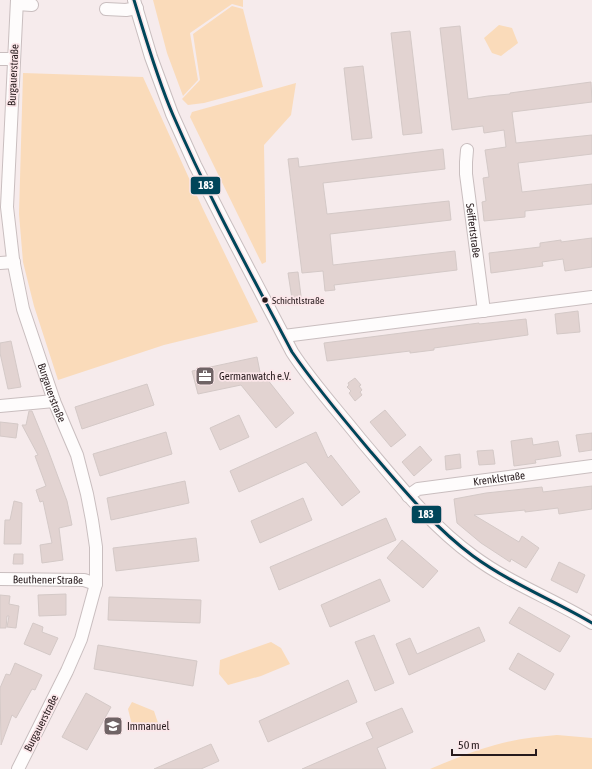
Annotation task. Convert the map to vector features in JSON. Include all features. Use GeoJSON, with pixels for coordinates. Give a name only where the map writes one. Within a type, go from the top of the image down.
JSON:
{"type":"FeatureCollection","features":[{"type":"Feature","properties":{"kind":"street"},"geometry":{"type":"LineString","coordinates":[[17,2],[32,5]]}},
{"type":"Feature","properties":{"kind":"street","name":"Burgauerstraße"},"geometry":{"type":"LineString","coordinates":[[17,2],[7,208],[14,262],[23,309],[54,401],[77,455],[87,494],[96,547],[96,584],[81,639],[18,769]]}},
{"type":"Feature","properties":{"kind":"street"},"geometry":{"type":"LineString","coordinates":[[106,9],[126,10],[135,4],[160,82],[177,126],[195,165],[292,352],[308,375],[408,496],[437,526],[473,556],[498,574],[576,613],[592,623]]}},
{"type":"Feature","properties":{"kind":"street"},"geometry":{"type":"LineString","coordinates":[[0,59],[14,59]]}},
{"type":"Feature","properties":{"kind":"street","name":"Seiffertstraße"},"geometry":{"type":"LineString","coordinates":[[467,150],[466,174],[484,311]]}},
{"type":"Feature","properties":{"kind":"street"},"geometry":{"type":"LineString","coordinates":[[0,263],[14,262]]}},
{"type":"Feature","properties":{"kind":"street"},"geometry":{"type":"LineString","coordinates":[[284,336],[592,297]]}},
{"type":"Feature","properties":{"kind":"street"},"geometry":{"type":"LineString","coordinates":[[0,406],[54,401]]}},
{"type":"Feature","properties":{"kind":"street","name":"Krenklstraße"},"geometry":{"type":"LineString","coordinates":[[408,496],[418,489],[592,466]]}},
{"type":"Feature","properties":{"kind":"street","name":"Beuthener Straße"},"geometry":{"type":"LineString","coordinates":[[0,578],[84,580],[96,584]]}},
{"type":"Feature","properties":{"kind":"shaded area"},"geometry":{"type":"Polygon","coordinates":[[[153,0],[243,0],[243,7],[232,4],[190,33],[198,80],[183,96],[167,53],[153,0]]]}},
{"type":"Feature","properties":{"kind":"shaded area"},"geometry":{"type":"Polygon","coordinates":[[[232,6],[243,9],[263,87],[204,103],[188,105],[182,99],[200,80],[193,34],[232,6]]]}},
{"type":"Feature","properties":{"kind":"shaded area"},"geometry":{"type":"Polygon","coordinates":[[[499,25],[512,28],[518,43],[501,56],[492,53],[484,38],[499,25]]]}},
{"type":"Feature","properties":{"kind":"shaded area"},"geometry":{"type":"Polygon","coordinates":[[[23,73],[143,77],[203,209],[258,322],[164,345],[58,380],[34,306],[23,262],[19,214],[23,73]]]}},
{"type":"Feature","properties":{"kind":"shaded area"},"geometry":{"type":"Polygon","coordinates":[[[296,83],[291,115],[264,145],[266,262],[262,264],[190,117],[192,112],[296,83]]]}},
{"type":"Feature","properties":{"kind":"shaded area"},"geometry":{"type":"Polygon","coordinates":[[[271,642],[281,648],[290,664],[261,676],[228,685],[219,674],[220,660],[271,642]]]}},
{"type":"Feature","properties":{"kind":"shaded area"},"geometry":{"type":"Polygon","coordinates":[[[132,702],[154,711],[158,723],[139,730],[132,725],[128,709],[132,702]]]}},
{"type":"Feature","properties":{"kind":"shaded area"},"geometry":{"type":"Polygon","coordinates":[[[557,735],[592,738],[592,769],[430,769],[487,747],[526,738],[557,735]]]}},
{"type":"Feature","properties":{"kind":"building"},"geometry":{"type":"Polygon","coordinates":[[[460,26],[468,99],[591,82],[592,102],[512,112],[516,143],[592,135],[592,154],[518,163],[522,192],[592,184],[592,204],[525,211],[525,217],[484,221],[482,202],[486,201],[483,178],[489,177],[485,150],[506,147],[504,130],[484,133],[483,126],[452,130],[440,28],[460,26]]]}},
{"type":"Feature","properties":{"kind":"building"},"geometry":{"type":"Polygon","coordinates":[[[410,31],[422,133],[403,135],[391,33],[410,31]]]}},
{"type":"Feature","properties":{"kind":"building"},"geometry":{"type":"Polygon","coordinates":[[[363,66],[372,138],[352,140],[344,68],[363,66]]]}},
{"type":"Feature","properties":{"kind":"building"},"geometry":{"type":"Polygon","coordinates":[[[443,149],[445,169],[323,183],[327,214],[449,201],[451,220],[330,234],[333,265],[455,251],[457,270],[334,285],[335,290],[325,291],[323,271],[302,273],[288,159],[298,158],[299,167],[443,149]]]}},
{"type":"Feature","properties":{"kind":"building"},"geometry":{"type":"Polygon","coordinates":[[[592,238],[592,267],[565,271],[563,259],[542,262],[543,266],[491,273],[489,253],[540,247],[540,243],[592,238]]]}},
{"type":"Feature","properties":{"kind":"building"},"geometry":{"type":"Polygon","coordinates":[[[298,272],[302,304],[293,305],[288,273],[298,272]]]}},
{"type":"Feature","properties":{"kind":"building"},"geometry":{"type":"Polygon","coordinates":[[[578,311],[580,332],[557,334],[555,314],[578,311]]]}},
{"type":"Feature","properties":{"kind":"building"},"geometry":{"type":"Polygon","coordinates":[[[526,319],[528,335],[434,348],[434,350],[410,353],[410,351],[327,361],[324,343],[479,323],[526,319]]]}},
{"type":"Feature","properties":{"kind":"building"},"geometry":{"type":"Polygon","coordinates":[[[11,341],[21,387],[8,389],[0,353],[0,343],[11,341]]]}},
{"type":"Feature","properties":{"kind":"building"},"geometry":{"type":"Polygon","coordinates":[[[257,357],[262,382],[267,379],[294,413],[276,428],[241,385],[198,394],[192,371],[257,357]]]}},
{"type":"Feature","properties":{"kind":"building"},"geometry":{"type":"Polygon","coordinates":[[[355,378],[361,385],[359,386],[362,390],[360,392],[362,395],[355,401],[349,393],[351,391],[347,387],[349,385],[348,383],[355,378]]]}},
{"type":"Feature","properties":{"kind":"building"},"geometry":{"type":"Polygon","coordinates":[[[147,384],[154,405],[82,429],[75,407],[147,384]]]}},
{"type":"Feature","properties":{"kind":"building"},"geometry":{"type":"Polygon","coordinates":[[[385,410],[406,435],[391,447],[370,422],[385,410]]]}},
{"type":"Feature","properties":{"kind":"building"},"geometry":{"type":"Polygon","coordinates":[[[29,411],[32,411],[67,501],[72,525],[59,528],[63,560],[42,563],[40,545],[52,543],[43,501],[40,502],[36,490],[46,486],[35,456],[38,455],[22,425],[26,425],[29,411]]]}},
{"type":"Feature","properties":{"kind":"building"},"geometry":{"type":"Polygon","coordinates":[[[239,415],[249,437],[220,450],[210,428],[239,415]]]}},
{"type":"Feature","properties":{"kind":"building"},"geometry":{"type":"Polygon","coordinates":[[[0,422],[18,424],[16,438],[0,436],[0,422]]]}},
{"type":"Feature","properties":{"kind":"building"},"geometry":{"type":"Polygon","coordinates":[[[166,432],[172,454],[100,476],[93,454],[166,432]]]}},
{"type":"Feature","properties":{"kind":"building"},"geometry":{"type":"Polygon","coordinates":[[[316,432],[328,458],[331,455],[360,492],[342,506],[306,462],[239,492],[230,471],[316,432]]]}},
{"type":"Feature","properties":{"kind":"building"},"geometry":{"type":"Polygon","coordinates":[[[592,433],[592,450],[579,452],[576,435],[592,433]]]}},
{"type":"Feature","properties":{"kind":"building"},"geometry":{"type":"Polygon","coordinates":[[[532,438],[533,445],[558,441],[561,456],[535,460],[536,463],[514,466],[511,441],[532,438]]]}},
{"type":"Feature","properties":{"kind":"building"},"geometry":{"type":"Polygon","coordinates":[[[420,446],[432,460],[414,476],[402,462],[420,446]]]}},
{"type":"Feature","properties":{"kind":"building"},"geometry":{"type":"Polygon","coordinates":[[[493,450],[495,464],[479,465],[477,451],[493,450]]]}},
{"type":"Feature","properties":{"kind":"building"},"geometry":{"type":"Polygon","coordinates":[[[460,454],[461,468],[446,470],[445,456],[460,454]]]}},
{"type":"Feature","properties":{"kind":"building"},"geometry":{"type":"Polygon","coordinates":[[[185,481],[189,503],[111,520],[107,498],[185,481]]]}},
{"type":"Feature","properties":{"kind":"building"},"geometry":{"type":"Polygon","coordinates":[[[592,486],[592,509],[559,514],[558,508],[525,512],[525,510],[474,515],[519,542],[522,536],[539,548],[526,568],[511,559],[510,562],[481,543],[457,523],[454,499],[486,493],[542,487],[543,492],[592,486]]]}},
{"type":"Feature","properties":{"kind":"building"},"geometry":{"type":"Polygon","coordinates":[[[303,498],[312,520],[260,543],[251,521],[303,498]]]}},
{"type":"Feature","properties":{"kind":"building"},"geometry":{"type":"Polygon","coordinates":[[[14,501],[22,503],[21,544],[4,544],[5,520],[10,520],[14,501]]]}},
{"type":"Feature","properties":{"kind":"building"},"geometry":{"type":"Polygon","coordinates":[[[386,518],[396,540],[279,590],[270,567],[386,518]]]}},
{"type":"Feature","properties":{"kind":"building"},"geometry":{"type":"Polygon","coordinates":[[[196,538],[199,561],[116,571],[113,548],[196,538]]]}},
{"type":"Feature","properties":{"kind":"building"},"geometry":{"type":"Polygon","coordinates":[[[402,540],[438,571],[423,588],[387,558],[402,540]]]}},
{"type":"Feature","properties":{"kind":"building"},"geometry":{"type":"Polygon","coordinates":[[[14,554],[23,554],[23,564],[13,564],[14,554]]]}},
{"type":"Feature","properties":{"kind":"building"},"geometry":{"type":"Polygon","coordinates":[[[559,562],[585,575],[577,593],[551,580],[559,562]]]}},
{"type":"Feature","properties":{"kind":"building"},"geometry":{"type":"Polygon","coordinates":[[[380,579],[390,601],[330,627],[321,605],[380,579]]]}},
{"type":"Feature","properties":{"kind":"building"},"geometry":{"type":"Polygon","coordinates":[[[66,594],[66,615],[39,616],[38,595],[66,594]]]}},
{"type":"Feature","properties":{"kind":"building"},"geometry":{"type":"Polygon","coordinates":[[[0,595],[10,596],[9,604],[19,606],[16,628],[7,627],[9,616],[7,616],[6,628],[0,628],[0,595]]]}},
{"type":"Feature","properties":{"kind":"building"},"geometry":{"type":"Polygon","coordinates":[[[109,597],[201,600],[200,623],[108,620],[109,597]]]}},
{"type":"Feature","properties":{"kind":"building"},"geometry":{"type":"Polygon","coordinates":[[[519,607],[570,636],[560,652],[509,623],[519,607]]]}},
{"type":"Feature","properties":{"kind":"building"},"geometry":{"type":"Polygon","coordinates":[[[33,623],[43,627],[42,632],[58,638],[50,655],[24,644],[33,623]]]}},
{"type":"Feature","properties":{"kind":"building"},"geometry":{"type":"Polygon","coordinates":[[[479,627],[485,641],[409,675],[396,644],[410,638],[417,654],[479,627]]]}},
{"type":"Feature","properties":{"kind":"building"},"geometry":{"type":"Polygon","coordinates":[[[374,635],[394,683],[375,691],[355,642],[374,635]]]}},
{"type":"Feature","properties":{"kind":"building"},"geometry":{"type":"Polygon","coordinates":[[[98,645],[197,661],[193,686],[94,669],[98,645]]]}},
{"type":"Feature","properties":{"kind":"building"},"geometry":{"type":"Polygon","coordinates":[[[518,653],[554,674],[545,690],[509,669],[518,653]]]}},
{"type":"Feature","properties":{"kind":"building"},"geometry":{"type":"Polygon","coordinates":[[[15,663],[42,675],[35,690],[32,689],[16,718],[12,715],[1,745],[0,688],[6,674],[10,675],[15,663]]]}},
{"type":"Feature","properties":{"kind":"building"},"geometry":{"type":"Polygon","coordinates":[[[348,680],[357,702],[268,742],[259,721],[348,680]]]}},
{"type":"Feature","properties":{"kind":"building","name":"Immanuel"},"geometry":{"type":"Polygon","coordinates":[[[86,693],[111,707],[87,750],[62,737],[86,693]]]}},
{"type":"Feature","properties":{"kind":"building"},"geometry":{"type":"Polygon","coordinates":[[[402,708],[413,732],[377,748],[386,769],[302,769],[373,738],[366,723],[402,708]]]}},
{"type":"Feature","properties":{"kind":"building"},"geometry":{"type":"Polygon","coordinates":[[[211,744],[219,761],[201,769],[154,769],[211,744]]]}},
{"type":"Feature","properties":{"kind":"transit line","name":"183"},"geometry":{"type":"LineString","coordinates":[[134,0],[162,87],[186,145],[215,205],[292,352],[301,365],[330,403],[371,452],[419,507],[445,533],[487,566],[592,623]]}},
{"type":"Feature","properties":{"kind":"place","name":"Schichtlstraße"},"geometry":{"type":"Point","coordinates":[265,300]}},
{"type":"Feature","properties":{"kind":"place","name":"Germanwatch e.V."},"geometry":{"type":"Point","coordinates":[205,376]}},
{"type":"Feature","properties":{"kind":"place","name":"Immanuel"},"geometry":{"type":"Point","coordinates":[113,726]}}]}
